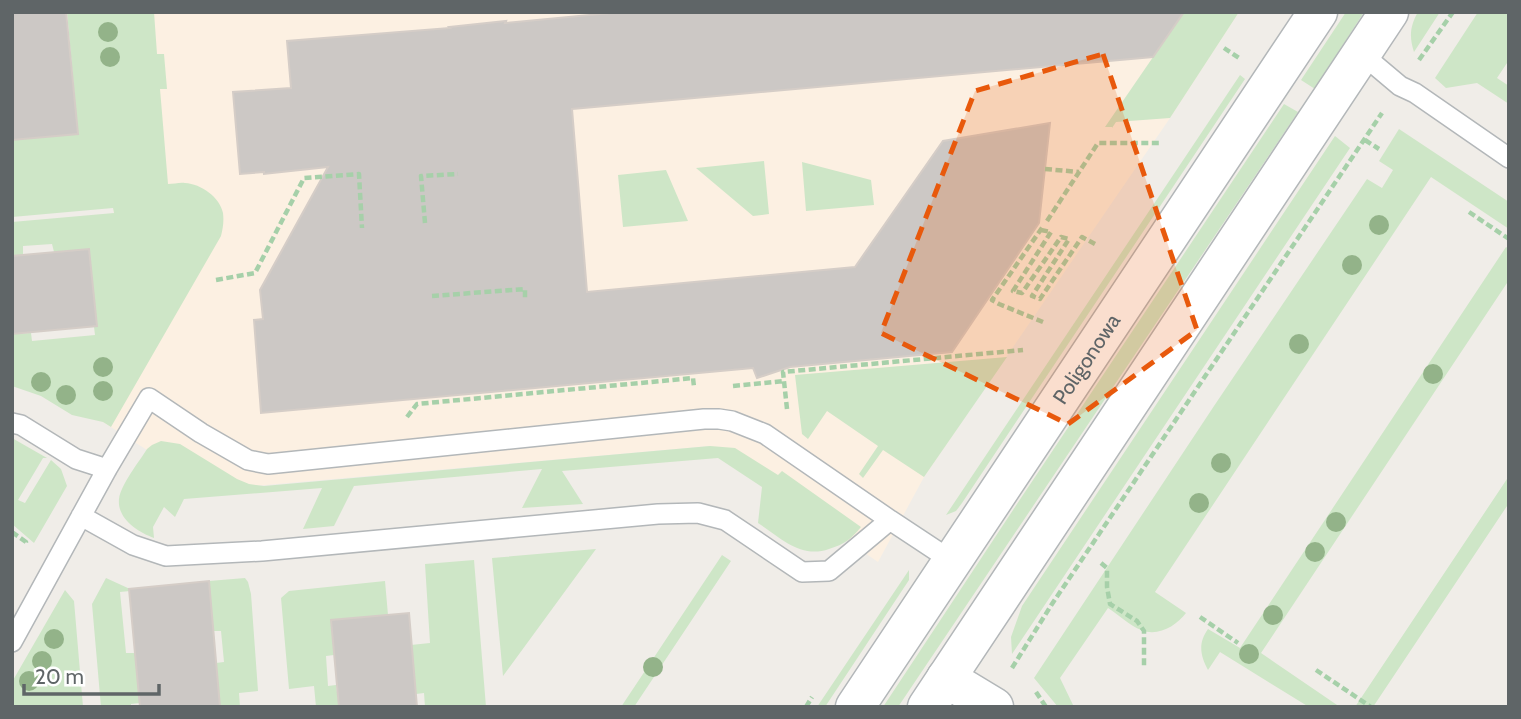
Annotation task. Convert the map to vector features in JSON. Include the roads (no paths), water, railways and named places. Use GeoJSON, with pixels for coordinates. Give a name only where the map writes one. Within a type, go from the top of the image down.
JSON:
{"type":"FeatureCollection","features":[{"type":"Feature","properties":{"kind":"street","name":"Poligonowa"},"geometry":{"type":"LineString","coordinates":[[855,707],[1318,12]]}},
{"type":"Feature","properties":{"kind":"street"},"geometry":{"type":"LineString","coordinates":[[992,705],[937,692],[1390,12]]}},
{"type":"Feature","properties":{"kind":"lane"},"geometry":{"type":"LineString","coordinates":[[1362,54],[1400,86],[1415,93],[1509,158]]}},
{"type":"Feature","properties":{"kind":"lane"},"geometry":{"type":"LineString","coordinates":[[12,642],[149,398],[248,460],[268,464],[719,419],[732,421],[765,434],[952,561]]}},
{"type":"Feature","properties":{"kind":"lane"},"geometry":{"type":"LineString","coordinates":[[12,423],[21,425],[76,458],[107,469]]}},
{"type":"Feature","properties":{"kind":"lane"},"geometry":{"type":"LineString","coordinates":[[81,516],[133,545],[166,556],[262,551],[658,514],[698,513],[725,520],[802,572],[828,571],[890,520]]}}]}
